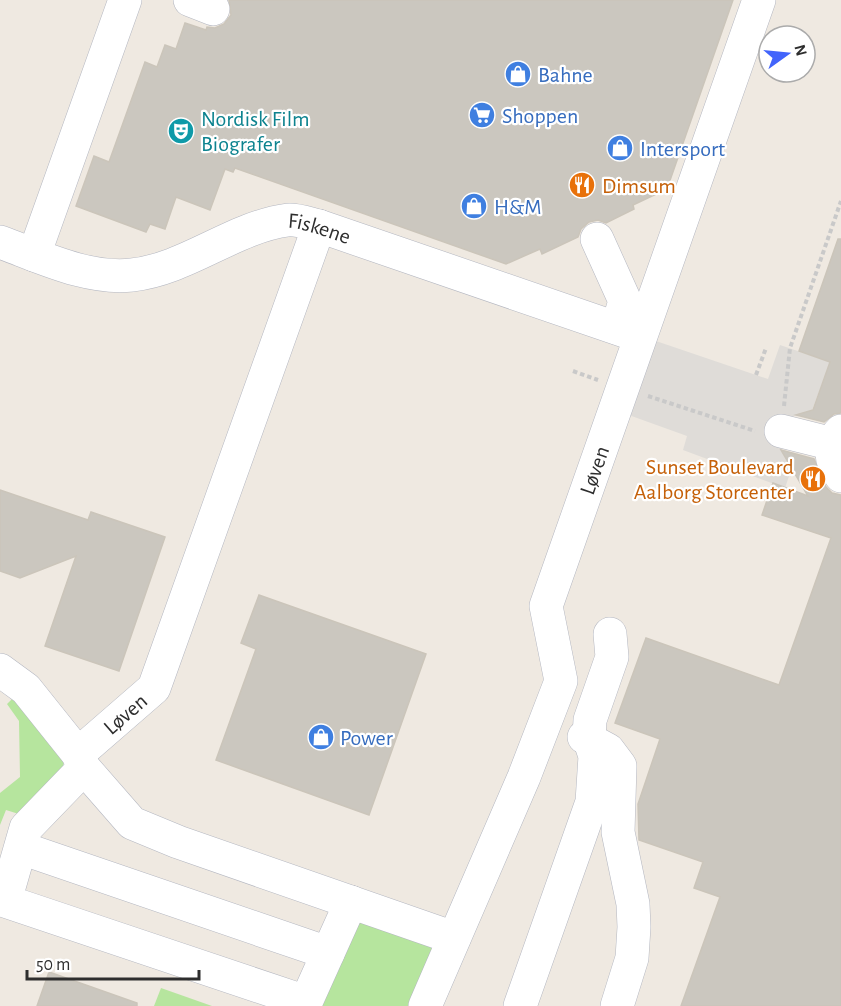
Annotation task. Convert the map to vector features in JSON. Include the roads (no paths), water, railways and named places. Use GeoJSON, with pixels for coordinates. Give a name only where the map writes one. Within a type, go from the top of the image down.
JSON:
{"type":"FeatureCollection","features":[{"type":"Feature","properties":{"kind":"street"},"geometry":{"type":"LineString","coordinates":[[34,255],[125,0]]}},
{"type":"Feature","properties":{"kind":"street","name":"Løven"},"geometry":{"type":"LineString","coordinates":[[425,1006],[546,722],[561,681],[546,606],[628,332],[759,0]]}},
{"type":"Feature","properties":{"kind":"street","name":"Fiskene"},"geometry":{"type":"LineString","coordinates":[[0,243],[102,276],[132,275],[161,270],[267,225],[290,219],[319,226],[628,332]]}},
{"type":"Feature","properties":{"kind":"street","name":"Løven"},"geometry":{"type":"LineString","coordinates":[[2,902],[26,828],[81,761],[154,688],[319,226]]}},
{"type":"Feature","properties":{"kind":"street"},"geometry":{"type":"LineString","coordinates":[[597,239],[625,301],[628,332]]}},
{"type":"Feature","properties":{"kind":"street"},"geometry":{"type":"LineString","coordinates":[[781,431],[837,437],[834,466],[841,476]]}},
{"type":"Feature","properties":{"kind":"street"},"geometry":{"type":"LineString","coordinates":[[520,1006],[592,802],[595,756],[589,738],[590,720],[612,657],[610,634]]}},
{"type":"Feature","properties":{"kind":"street"},"geometry":{"type":"LineString","coordinates":[[0,670],[26,689],[132,823],[161,836],[454,938]]}},
{"type":"Feature","properties":{"kind":"street"},"geometry":{"type":"LineString","coordinates":[[546,722],[589,738],[608,750],[620,766],[618,832],[633,904],[634,927],[632,958],[617,1006]]}},
{"type":"Feature","properties":{"kind":"street"},"geometry":{"type":"LineString","coordinates":[[21,848],[328,953]]}},
{"type":"Feature","properties":{"kind":"street"},"geometry":{"type":"LineString","coordinates":[[2,902],[306,1002],[351,902]]}},
{"type":"Feature","properties":{"kind":"place","name":"Bahne"},"geometry":{"type":"Point","coordinates":[518,74]}},
{"type":"Feature","properties":{"kind":"place","name":"Shoppen"},"geometry":{"type":"Point","coordinates":[482,115]}},
{"type":"Feature","properties":{"kind":"place","name":"Nordisk Film Biografer"},"geometry":{"type":"Point","coordinates":[181,131]}},
{"type":"Feature","properties":{"kind":"place","name":"Intersport"},"geometry":{"type":"Point","coordinates":[620,148]}},
{"type":"Feature","properties":{"kind":"place","name":"Dimsum"},"geometry":{"type":"Point","coordinates":[582,185]}},
{"type":"Feature","properties":{"kind":"place","name":"H&M"},"geometry":{"type":"Point","coordinates":[474,206]}},
{"type":"Feature","properties":{"kind":"place","name":"Sunset Boulevard Aalborg Storcenter"},"geometry":{"type":"Point","coordinates":[813,479]}},
{"type":"Feature","properties":{"kind":"place","name":"Power"},"geometry":{"type":"Point","coordinates":[321,737]}}]}
